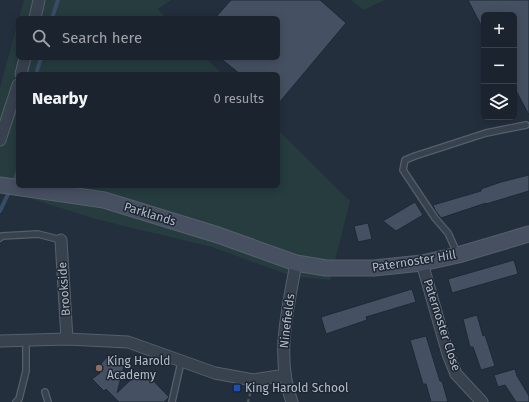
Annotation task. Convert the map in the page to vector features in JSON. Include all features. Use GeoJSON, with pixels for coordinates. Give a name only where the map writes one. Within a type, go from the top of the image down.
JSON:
{"type":"FeatureCollection","features":[{"type":"Feature","properties":{"kind":"street"},"geometry":{"type":"LineString","coordinates":[[35,16],[39,0]]}},
{"type":"Feature","properties":{"kind":"street"},"geometry":{"type":"LineString","coordinates":[[22,72],[24,60]]}},
{"type":"Feature","properties":{"kind":"street"},"geometry":{"type":"LineString","coordinates":[[0,140],[16,91]]}},
{"type":"Feature","properties":{"kind":"street","name":"Parklands"},"geometry":{"type":"LineString","coordinates":[[2,185],[16,187]]}},
{"type":"Feature","properties":{"kind":"street","name":"Parklands"},"geometry":{"type":"LineString","coordinates":[[26,188],[104,200],[218,235],[296,263]]}},
{"type":"Feature","properties":{"kind":"street","name":"Paternoster Hill"},"geometry":{"type":"LineString","coordinates":[[296,263],[326,268],[374,268],[422,262],[458,255],[529,234]]}},
{"type":"Feature","properties":{"kind":"street","name":"Brookside"},"geometry":{"type":"LineString","coordinates":[[61,240],[67,339]]}},
{"type":"Feature","properties":{"kind":"street","name":"Paternoster Close"},"geometry":{"type":"LineString","coordinates":[[422,262],[448,354],[456,374],[482,402]]}},
{"type":"Feature","properties":{"kind":"street","name":"Ninefields"},"geometry":{"type":"LineString","coordinates":[[292,402],[285,376],[283,347],[285,323],[296,263]]}},
{"type":"Feature","properties":{"kind":"street"},"geometry":{"type":"LineString","coordinates":[[0,341],[26,339],[67,339],[128,342],[215,373],[253,380],[285,376]]}},
{"type":"Feature","properties":{"kind":"lane"},"geometry":{"type":"LineString","coordinates":[[458,255],[448,233],[435,218],[403,170],[405,160],[486,133],[526,125]]}},
{"type":"Feature","properties":{"kind":"lane"},"geometry":{"type":"LineString","coordinates":[[0,238],[7,235],[38,234],[61,240]]}},
{"type":"Feature","properties":{"kind":"lane"},"geometry":{"type":"LineString","coordinates":[[16,402],[19,399],[26,371],[26,339]]}},
{"type":"Feature","properties":{"kind":"lane"},"geometry":{"type":"LineString","coordinates":[[172,402],[181,362]]}},
{"type":"Feature","properties":{"kind":"lane"},"geometry":{"type":"LineString","coordinates":[[45,392],[48,402]]}},
{"type":"Feature","properties":{"kind":"green space"},"geometry":{"type":"Polygon","coordinates":[[[24,0],[171,0],[158,9],[164,16],[20,16],[24,0]]]}},
{"type":"Feature","properties":{"kind":"green space"},"geometry":{"type":"Polygon","coordinates":[[[351,0],[385,0],[364,10],[351,0]]]}},
{"type":"Feature","properties":{"kind":"green space"},"geometry":{"type":"Polygon","coordinates":[[[16,28],[16,60],[208,60],[220,72],[16,72],[16,188],[280,188],[280,132],[350,201],[330,280],[292,276],[212,247],[99,220],[0,189],[0,88],[16,28]]]}},
{"type":"Feature","properties":{"kind":"building"},"geometry":{"type":"Polygon","coordinates":[[[231,0],[320,0],[346,23],[280,102],[280,72],[238,72],[222,60],[280,60],[280,16],[217,16],[231,0]]]}},
{"type":"Feature","properties":{"kind":"building"},"geometry":{"type":"Polygon","coordinates":[[[468,0],[529,0],[529,115],[517,93],[517,12],[481,12],[481,25],[468,0]]]}},
{"type":"Feature","properties":{"kind":"building"},"geometry":{"type":"Polygon","coordinates":[[[529,175],[529,191],[441,218],[433,205],[481,191],[481,189],[501,182],[529,175]]]}},
{"type":"Feature","properties":{"kind":"building"},"geometry":{"type":"Polygon","coordinates":[[[415,202],[423,215],[396,231],[383,221],[415,202]]]}},
{"type":"Feature","properties":{"kind":"building"},"geometry":{"type":"Polygon","coordinates":[[[368,223],[372,239],[358,242],[354,226],[368,223]]]}},
{"type":"Feature","properties":{"kind":"building"},"geometry":{"type":"Polygon","coordinates":[[[514,260],[518,274],[452,293],[448,279],[514,260]]]}},
{"type":"Feature","properties":{"kind":"building"},"geometry":{"type":"Polygon","coordinates":[[[412,289],[416,302],[366,317],[367,320],[326,334],[321,317],[412,289]]]}},
{"type":"Feature","properties":{"kind":"building"},"geometry":{"type":"Polygon","coordinates":[[[477,315],[483,336],[485,335],[495,366],[481,370],[473,347],[470,347],[463,319],[477,315]]]}},
{"type":"Feature","properties":{"kind":"building"},"geometry":{"type":"Polygon","coordinates":[[[426,336],[448,402],[431,402],[426,384],[423,384],[410,340],[426,336]]]}},
{"type":"Feature","properties":{"kind":"building"},"geometry":{"type":"Polygon","coordinates":[[[107,357],[115,358],[124,366],[117,393],[142,369],[169,397],[164,402],[119,402],[106,389],[104,391],[92,379],[100,373],[100,365],[107,357]]]}},
{"type":"Feature","properties":{"kind":"building"},"geometry":{"type":"Polygon","coordinates":[[[515,369],[517,376],[529,396],[529,402],[516,402],[505,385],[498,387],[494,375],[515,369]]]}},
{"type":"Feature","properties":{"kind":"waterway"},"geometry":{"type":"LineString","coordinates":[[53,16],[58,0]]}},
{"type":"Feature","properties":{"kind":"waterway"},"geometry":{"type":"LineString","coordinates":[[37,72],[40,60]]}},
{"type":"Feature","properties":{"kind":"waterway"},"geometry":{"type":"LineString","coordinates":[[13,184],[16,176]]}},
{"type":"Feature","properties":{"kind":"waterway"},"geometry":{"type":"LineString","coordinates":[[0,211],[10,190]]}},
{"type":"Feature","properties":{"kind":"place","name":"King Harold Academy"},"geometry":{"type":"Point","coordinates":[99,368]}},
{"type":"Feature","properties":{"kind":"place","name":"King Harold School"},"geometry":{"type":"Point","coordinates":[237,388]}}]}
